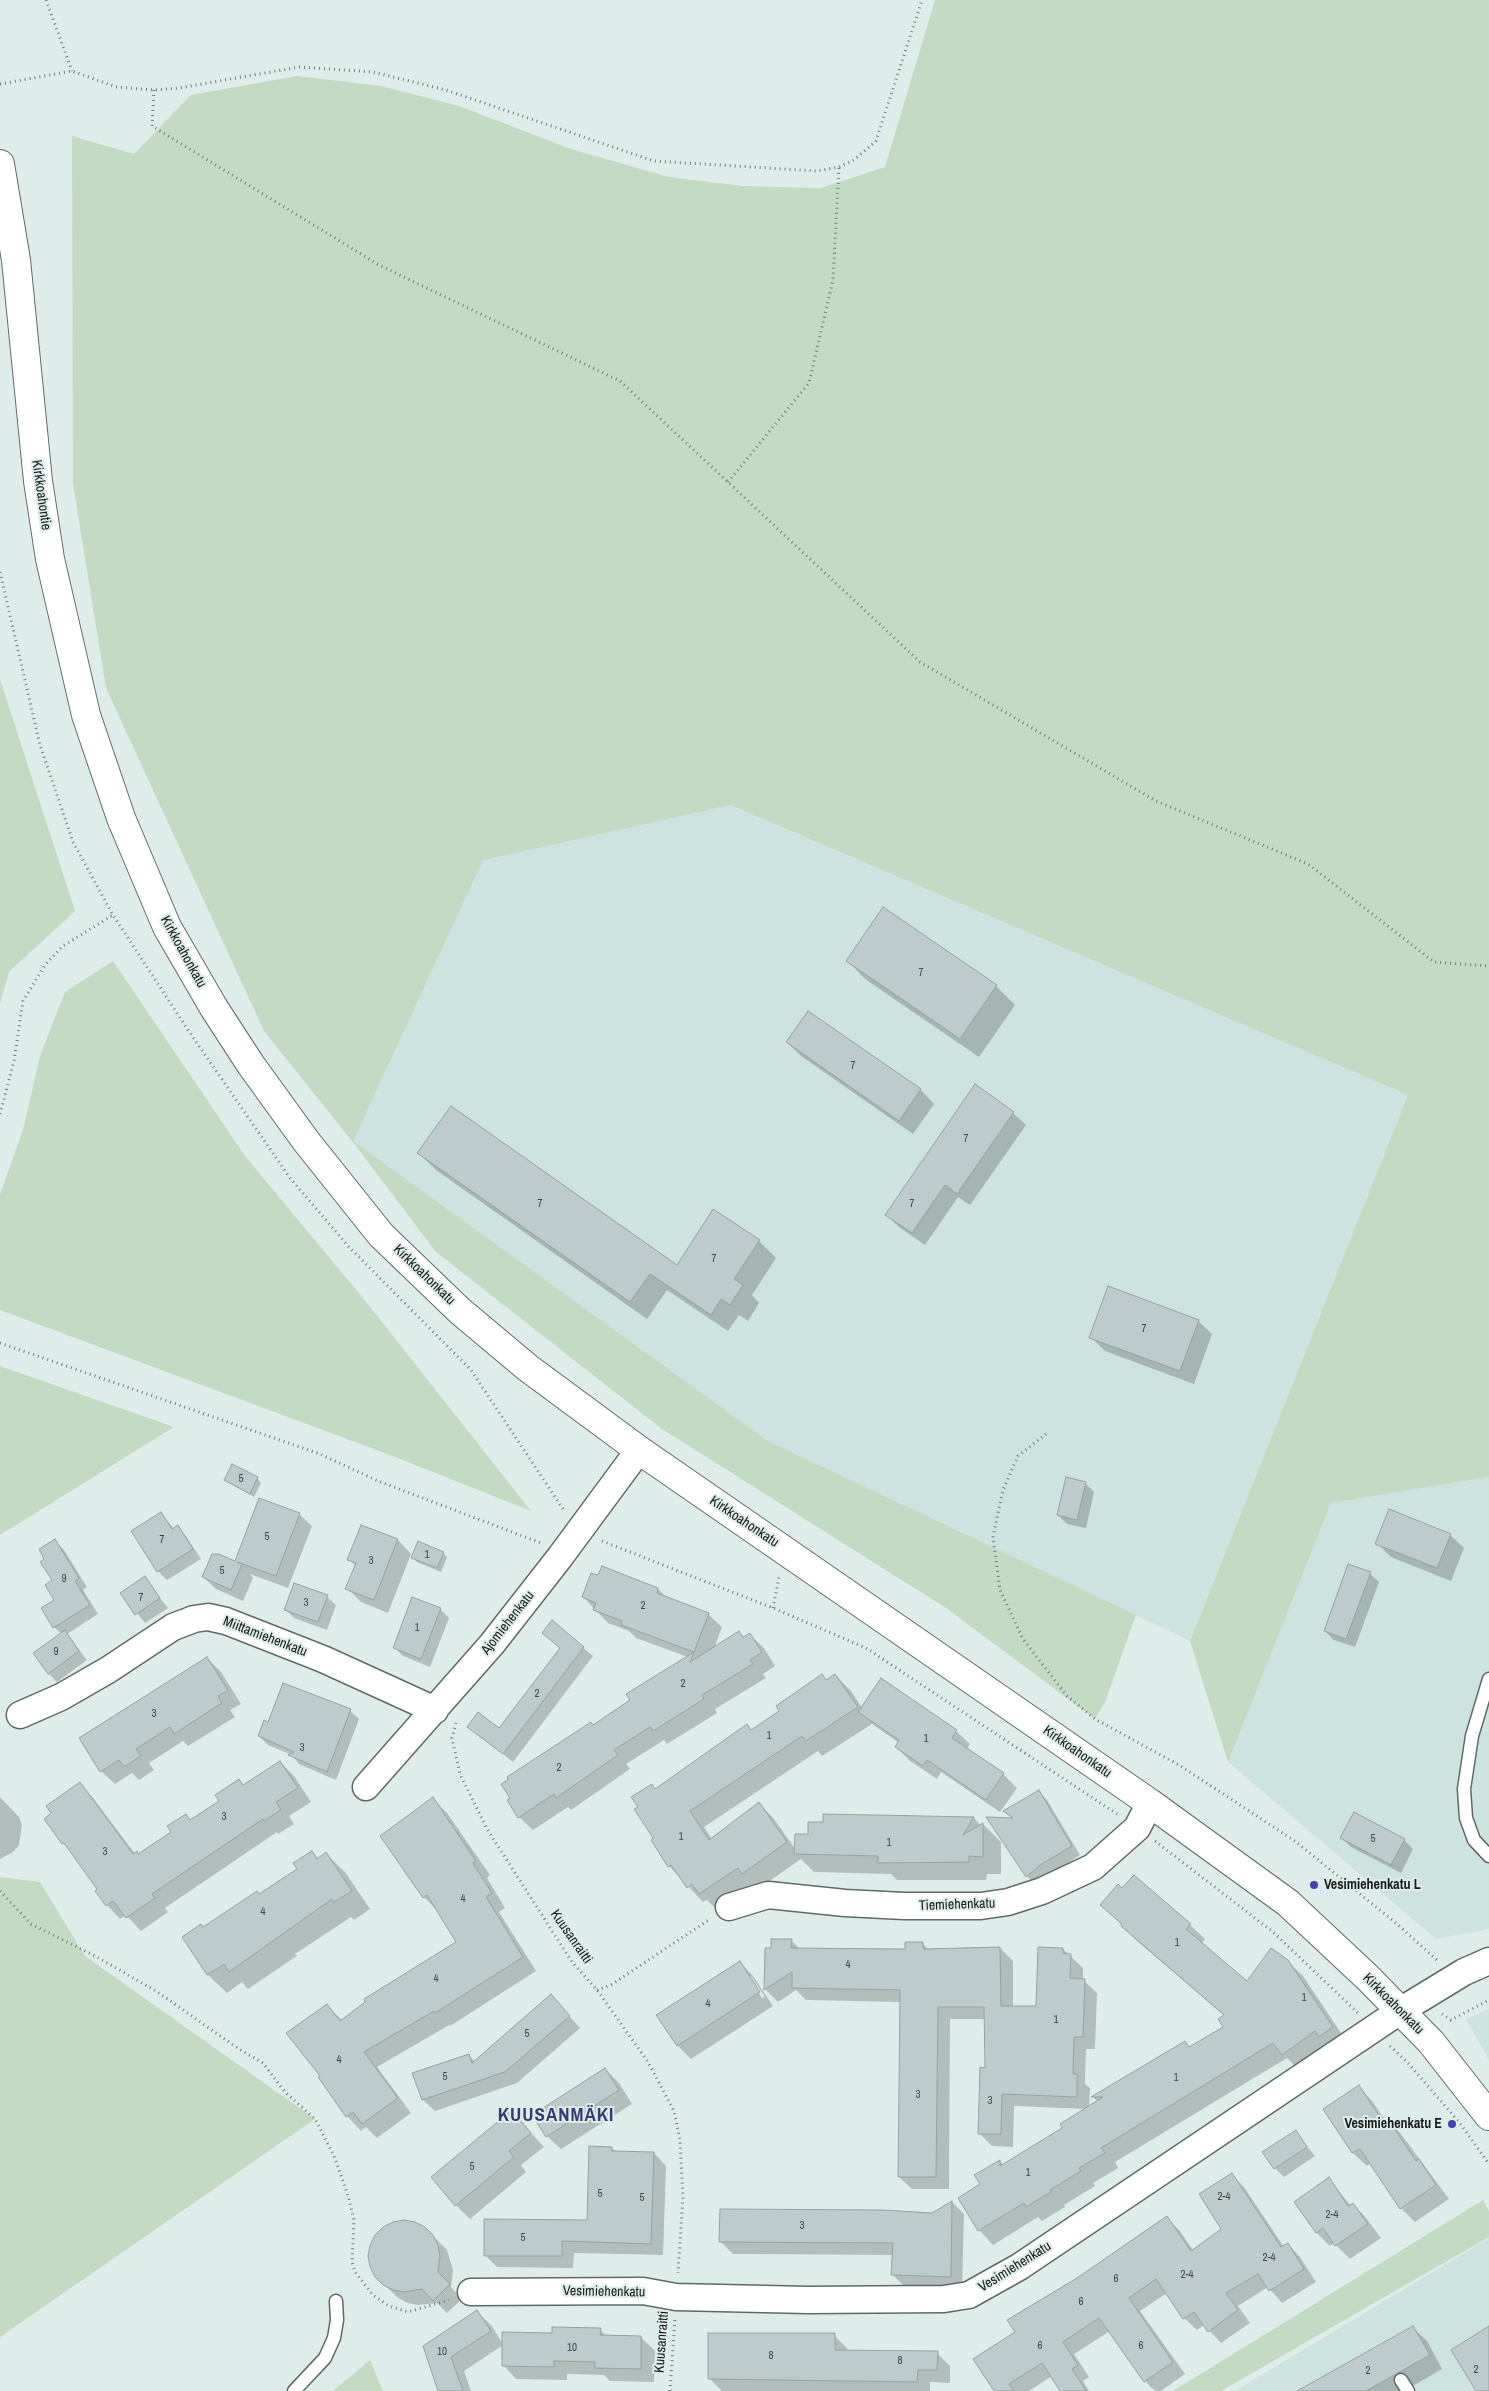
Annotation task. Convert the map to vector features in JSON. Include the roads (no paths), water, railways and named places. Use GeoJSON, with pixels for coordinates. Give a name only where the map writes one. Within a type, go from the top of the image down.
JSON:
{"type":"FeatureCollection","features":[{"type":"Feature","properties":{"kind":"street","name":"Kirkkoahontie"},"geometry":{"type":"LineString","coordinates":[[0,164],[16,260],[38,481],[50,559],[86,715],[121,818]]}},
{"type":"Feature","properties":{"kind":"street","name":"Kirkkoahonkatu"},"geometry":{"type":"LineString","coordinates":[[121,818],[167,927],[214,1008],[251,1065],[306,1141],[382,1235],[460,1310],[521,1362],[638,1450],[1150,1803],[1288,1903],[1367,1977],[1411,2005],[1431,2042],[1489,2116]]}},
{"type":"Feature","properties":{"kind":"street","name":"Ajomiehenkatu"},"geometry":{"type":"LineString","coordinates":[[366,1787],[446,1716],[492,1644],[560,1558],[638,1450]]}},
{"type":"Feature","properties":{"kind":"street","name":"Miittamiehenkatu"},"geometry":{"type":"LineString","coordinates":[[20,1715],[69,1693],[108,1670],[173,1626],[208,1617],[226,1621],[323,1659],[446,1716]]}},
{"type":"Feature","properties":{"kind":"street","name":"Tiemiehenkatu"},"geometry":{"type":"LineString","coordinates":[[729,1907],[768,1895],[845,1903],[904,1906],[981,1906],[1008,1902],[1042,1891],[1092,1866],[1137,1828],[1150,1803]]}},
{"type":"Feature","properties":{"kind":"street","name":"Vesimiehenkatu"},"geometry":{"type":"LineString","coordinates":[[471,2292],[643,2291],[676,2297],[944,2300],[969,2295],[1019,2267],[1411,2005],[1489,1961]]}},
{"type":"Feature","properties":{"kind":"lane"},"geometry":{"type":"LineString","coordinates":[[1489,1679],[1472,1736],[1464,1789],[1466,1818],[1474,1840],[1489,1856]]}},
{"type":"Feature","properties":{"kind":"lane"},"geometry":{"type":"LineString","coordinates":[[294,2391],[325,2358],[334,2338],[338,2320],[336,2301]]}},
{"type":"Feature","properties":{"kind":"lane"},"geometry":{"type":"LineString","coordinates":[[1401,2380],[1408,2391]]}},
{"type":"Feature","properties":{"kind":"place","name":"Vesimiehenkatu L"},"geometry":{"type":"Point","coordinates":[1314,1885]}},
{"type":"Feature","properties":{"kind":"place","name":"Vesimiehenkatu E"},"geometry":{"type":"Point","coordinates":[1452,2124]}},
{"type":"Feature","properties":{"kind":"district","name":"KUUSANMÄKI"},"geometry":{"type":"Point","coordinates":[556,2116]}}]}
